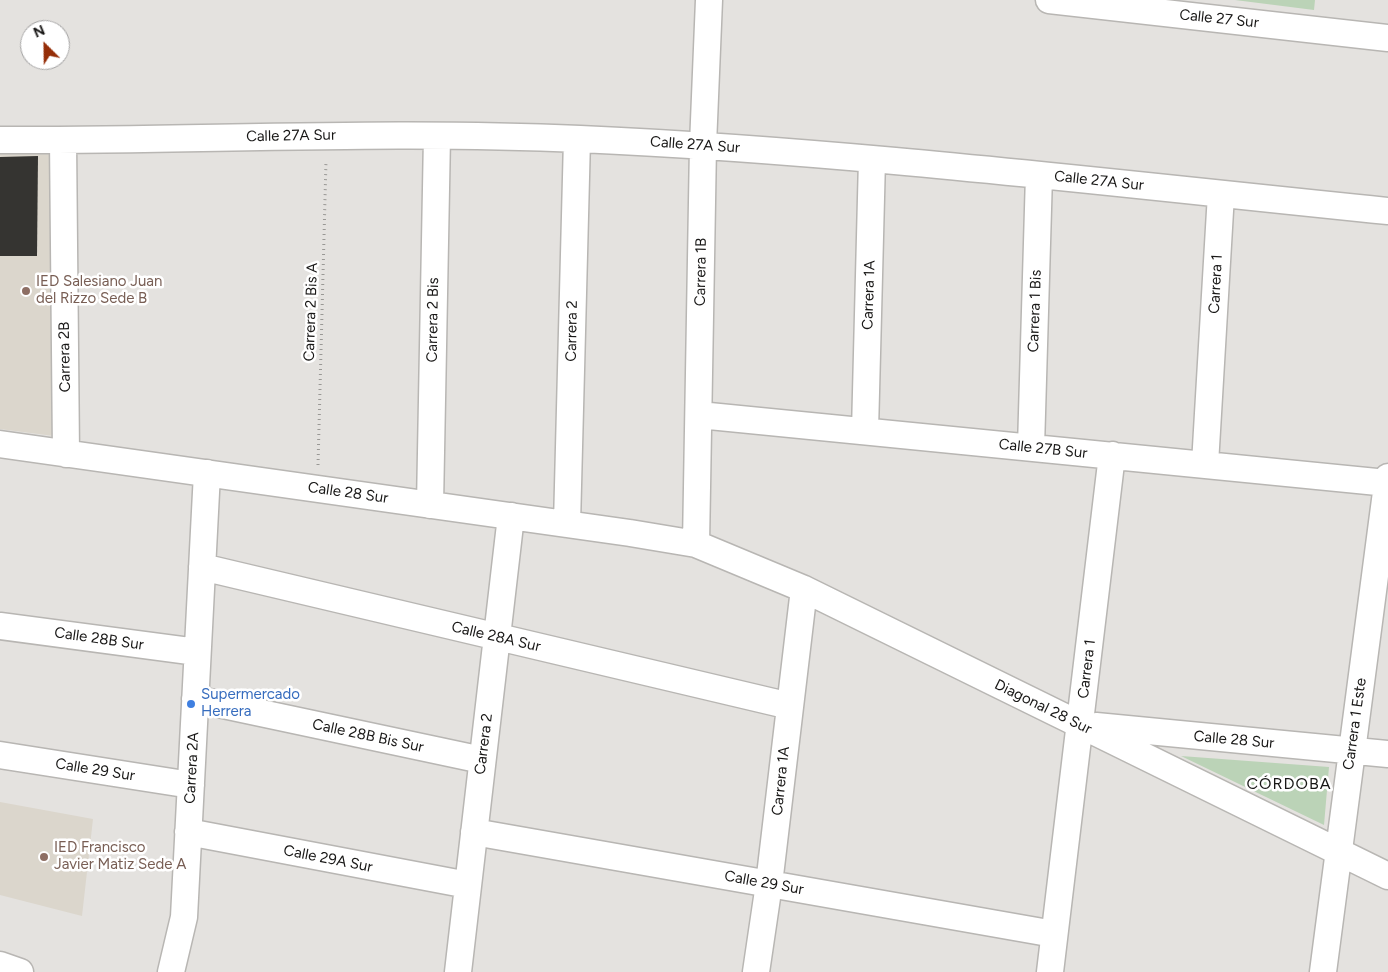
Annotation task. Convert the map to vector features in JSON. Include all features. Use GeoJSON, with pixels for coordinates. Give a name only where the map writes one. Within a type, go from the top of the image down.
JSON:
{"type":"FeatureCollection","features":[{"type":"Feature","properties":{"kind":"street","name":"Carrera 1B"},"geometry":{"type":"LineString","coordinates":[[696,544],[703,145],[709,0]]}},
{"type":"Feature","properties":{"kind":"street","name":"Calle 27 Sur"},"geometry":{"type":"LineString","coordinates":[[1050,0],[1202,9],[1388,38]]}},
{"type":"Feature","properties":{"kind":"street","name":"Calle 27A Sur"},"geometry":{"type":"LineString","coordinates":[[0,140],[327,135],[577,139],[703,145],[1039,175],[1388,211]]}},
{"type":"Feature","properties":{"kind":"street","name":"Carrera 2 Bis"},"geometry":{"type":"LineString","coordinates":[[430,504],[437,136]]}},
{"type":"Feature","properties":{"kind":"street","name":"Carrera 2"},"geometry":{"type":"LineString","coordinates":[[567,524],[577,139]]}},
{"type":"Feature","properties":{"kind":"street","name":"Carrera 2B"},"geometry":{"type":"LineString","coordinates":[[63,140],[66,454]]}},
{"type":"Feature","properties":{"kind":"street","name":"Carrera 1A"},"geometry":{"type":"LineString","coordinates":[[865,431],[872,159]]}},
{"type":"Feature","properties":{"kind":"street","name":"Carrera 1 Bis"},"geometry":{"type":"LineString","coordinates":[[1031,447],[1039,175]]}},
{"type":"Feature","properties":{"kind":"street","name":"Carrera 1"},"geometry":{"type":"LineString","coordinates":[[1205,464],[1221,194]]}},
{"type":"Feature","properties":{"kind":"street","name":"Calle 27B Sur"},"geometry":{"type":"LineString","coordinates":[[699,415],[1388,481]]}},
{"type":"Feature","properties":{"kind":"street","name":"Calle 28 Sur"},"geometry":{"type":"LineString","coordinates":[[0,444],[430,504],[696,544]]}},
{"type":"Feature","properties":{"kind":"street","name":"Carrera 1"},"geometry":{"type":"LineString","coordinates":[[1050,972],[1112,456]]}},
{"type":"Feature","properties":{"kind":"street","name":"Carrera 2A"},"geometry":{"type":"LineString","coordinates":[[171,972],[184,917],[207,473]]}},
{"type":"Feature","properties":{"kind":"street","name":"Carrera 1 Este"},"geometry":{"type":"LineString","coordinates":[[1323,972],[1388,481]]}},
{"type":"Feature","properties":{"kind":"street","name":"Carrera 2"},"geometry":{"type":"LineString","coordinates":[[458,972],[511,516]]}},
{"type":"Feature","properties":{"kind":"street","name":"Diagonal 28 Sur"},"geometry":{"type":"LineString","coordinates":[[696,544],[804,589],[1388,876]]}},
{"type":"Feature","properties":{"kind":"street","name":"Calle 28A Sur"},"geometry":{"type":"LineString","coordinates":[[202,568],[790,706]]}},
{"type":"Feature","properties":{"kind":"street","name":"Carrera 1A"},"geometry":{"type":"LineString","coordinates":[[756,972],[769,884],[804,589]]}},
{"type":"Feature","properties":{"kind":"street","name":"Calle 28B Sur"},"geometry":{"type":"LineString","coordinates":[[0,626],[197,652]]}},
{"type":"Feature","properties":{"kind":"street","name":"Calle 28B Bis Sur"},"geometry":{"type":"LineString","coordinates":[[195,699],[482,760]]}},
{"type":"Feature","properties":{"kind":"street","name":"Calle 28 Sur"},"geometry":{"type":"LineString","coordinates":[[1080,725],[1388,754]]}},
{"type":"Feature","properties":{"kind":"street","name":"Calle 29 Sur"},"geometry":{"type":"LineString","coordinates":[[0,756],[191,785]]}},
{"type":"Feature","properties":{"kind":"street","name":"Calle 29A Sur"},"geometry":{"type":"LineString","coordinates":[[188,832],[468,885]]}},
{"type":"Feature","properties":{"kind":"street","name":"Calle 29 Sur"},"geometry":{"type":"LineString","coordinates":[[474,832],[1054,934]]}},
{"type":"Feature","properties":{"kind":"street"},"geometry":{"type":"LineString","coordinates":[[0,965],[20,972]]}},
{"type":"Feature","properties":{"kind":"path","name":"Carrera 2 Bis A"},"geometry":{"type":"LineString","coordinates":[[317,488],[327,135]]}},
{"type":"Feature","properties":{"kind":"shaded area","name":"IED Salesiano Juan del Rizzo Sede B"},"geometry":{"type":"Polygon","coordinates":[[[0,154],[49,154],[54,436],[0,429],[0,154]]]}},
{"type":"Feature","properties":{"kind":"shaded area","name":"IED Francisco Javier Matiz Sede A"},"geometry":{"type":"Polygon","coordinates":[[[0,802],[93,819],[82,916],[0,895],[0,802]]]}},
{"type":"Feature","properties":{"kind":"green space"},"geometry":{"type":"Polygon","coordinates":[[[1235,0],[1315,0],[1314,10],[1235,0]]]}},
{"type":"Feature","properties":{"kind":"green space"},"geometry":{"type":"Polygon","coordinates":[[[1181,756],[1329,767],[1324,825],[1181,756]]]}},
{"type":"Feature","properties":{"kind":"building"},"geometry":{"type":"Polygon","coordinates":[[[38,156],[37,256],[0,256],[0,157],[38,156]]]}},
{"type":"Feature","properties":{"kind":"place","name":"IED Salesiano Juan del Rizzo Sede B"},"geometry":{"type":"Point","coordinates":[26,291]}},
{"type":"Feature","properties":{"kind":"place","name":"Supermercado Herrera"},"geometry":{"type":"Point","coordinates":[191,704]}},
{"type":"Feature","properties":{"kind":"place","name":"IED Francisco Javier Matiz Sede A"},"geometry":{"type":"Point","coordinates":[44,857]}},
{"type":"Feature","properties":{"kind":"district","name":"CÓRDOBA"},"geometry":{"type":"Point","coordinates":[1289,784]}}]}
